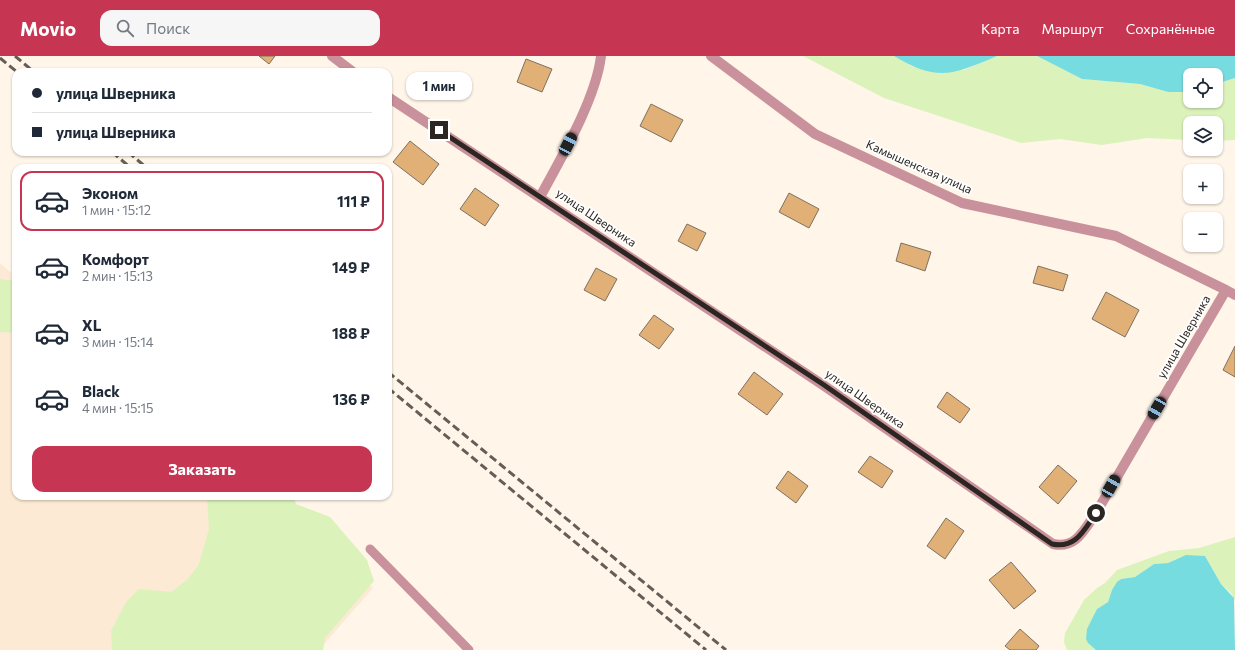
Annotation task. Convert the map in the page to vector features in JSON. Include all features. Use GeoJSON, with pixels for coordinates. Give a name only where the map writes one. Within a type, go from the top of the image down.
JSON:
{"type":"FeatureCollection","features":[{"type":"Feature","properties":{"kind":"street"},"geometry":{"type":"LineString","coordinates":[[332,56],[348,68]]}},
{"type":"Feature","properties":{"kind":"street"},"geometry":{"type":"LineString","coordinates":[[540,197],[575,131],[597,78],[601,56]]}},
{"type":"Feature","properties":{"kind":"street","name":"Камышенская улица"},"geometry":{"type":"LineString","coordinates":[[711,56],[815,134],[962,202],[1116,236],[1231,293]]}},
{"type":"Feature","properties":{"kind":"street","name":"улица Шверника"},"geometry":{"type":"LineString","coordinates":[[392,99],[824,385],[1052,544],[1063,546],[1072,543],[1082,533],[1096,513],[1231,293]]}},
{"type":"Feature","properties":{"kind":"lane"},"geometry":{"type":"LineString","coordinates":[[370,549],[469,650]]}},
{"type":"Feature","properties":{"kind":"shaded area"},"geometry":{"type":"Polygon","coordinates":[[[0,263],[12,274],[12,500],[273,500],[373,588],[319,650],[0,650],[0,263]]]}},
{"type":"Feature","properties":{"kind":"green space"},"geometry":{"type":"Polygon","coordinates":[[[803,56],[894,56],[913,67],[964,70],[997,56],[1037,56],[1082,79],[1140,84],[1168,92],[1183,92],[1183,108],[1223,108],[1223,82],[1235,78],[1235,140],[1223,141],[1223,116],[1183,116],[1183,140],[1147,138],[1102,145],[1060,139],[1021,143],[884,98],[803,56]]]}},
{"type":"Feature","properties":{"kind":"green space"},"geometry":{"type":"Polygon","coordinates":[[[0,279],[12,280],[12,333],[0,332],[0,279]]]}},
{"type":"Feature","properties":{"kind":"green space"},"geometry":{"type":"Polygon","coordinates":[[[207,500],[294,500],[296,504],[330,517],[367,560],[374,581],[325,638],[323,650],[112,650],[111,631],[126,602],[139,589],[171,592],[188,579],[199,564],[209,529],[207,500]]]}},
{"type":"Feature","properties":{"kind":"green space"},"geometry":{"type":"Polygon","coordinates":[[[1235,537],[1235,600],[1231,593],[1221,584],[1205,556],[1181,557],[1168,563],[1154,564],[1135,577],[1121,579],[1112,590],[1108,602],[1097,609],[1086,639],[1096,650],[1067,650],[1064,642],[1065,633],[1084,600],[1105,583],[1117,570],[1169,551],[1199,548],[1235,537]]]}},
{"type":"Feature","properties":{"kind":"water"},"geometry":{"type":"Polygon","coordinates":[[[894,56],[997,56],[968,68],[945,73],[922,70],[894,56]]]}},
{"type":"Feature","properties":{"kind":"water"},"geometry":{"type":"Polygon","coordinates":[[[1037,56],[1235,56],[1235,78],[1223,82],[1223,68],[1183,68],[1183,92],[1168,92],[1140,84],[1082,79],[1037,56]]]}},
{"type":"Feature","properties":{"kind":"water"},"geometry":{"type":"Polygon","coordinates":[[[1186,555],[1205,556],[1221,584],[1234,598],[1235,650],[1096,650],[1088,643],[1086,639],[1087,629],[1097,609],[1108,602],[1112,590],[1117,582],[1121,579],[1135,577],[1154,564],[1168,563],[1186,555]]]}},
{"type":"Feature","properties":{"kind":"building"},"geometry":{"type":"Polygon","coordinates":[[[259,56],[275,56],[269,64],[259,56]]]}},
{"type":"Feature","properties":{"kind":"building"},"geometry":{"type":"Polygon","coordinates":[[[526,59],[552,69],[542,92],[517,82],[526,59]]]}},
{"type":"Feature","properties":{"kind":"building"},"geometry":{"type":"Polygon","coordinates":[[[651,104],[683,120],[671,142],[640,126],[651,104]]]}},
{"type":"Feature","properties":{"kind":"building"},"geometry":{"type":"Polygon","coordinates":[[[410,141],[439,164],[423,185],[393,162],[410,141]]]}},
{"type":"Feature","properties":{"kind":"building"},"geometry":{"type":"Polygon","coordinates":[[[475,188],[499,205],[485,226],[460,209],[475,188]]]}},
{"type":"Feature","properties":{"kind":"building"},"geometry":{"type":"Polygon","coordinates":[[[789,193],[819,209],[809,228],[779,212],[789,193]]]}},
{"type":"Feature","properties":{"kind":"building"},"geometry":{"type":"Polygon","coordinates":[[[687,224],[706,233],[697,251],[678,241],[687,224]]]}},
{"type":"Feature","properties":{"kind":"building"},"geometry":{"type":"Polygon","coordinates":[[[901,243],[931,252],[925,271],[896,261],[901,243]]]}},
{"type":"Feature","properties":{"kind":"building"},"geometry":{"type":"Polygon","coordinates":[[[1038,266],[1068,275],[1063,291],[1033,283],[1038,266]]]}},
{"type":"Feature","properties":{"kind":"building"},"geometry":{"type":"Polygon","coordinates":[[[596,268],[617,279],[605,301],[584,290],[596,268]]]}},
{"type":"Feature","properties":{"kind":"building"},"geometry":{"type":"Polygon","coordinates":[[[1106,292],[1139,310],[1125,337],[1092,319],[1106,292]]]}},
{"type":"Feature","properties":{"kind":"building"},"geometry":{"type":"Polygon","coordinates":[[[654,315],[674,329],[659,349],[639,335],[654,315]]]}},
{"type":"Feature","properties":{"kind":"building"},"geometry":{"type":"Polygon","coordinates":[[[1235,346],[1235,377],[1223,370],[1235,346]]]}},
{"type":"Feature","properties":{"kind":"building"},"geometry":{"type":"Polygon","coordinates":[[[754,372],[783,394],[767,415],[738,394],[754,372]]]}},
{"type":"Feature","properties":{"kind":"building"},"geometry":{"type":"Polygon","coordinates":[[[947,392],[970,409],[960,423],[937,407],[947,392]]]}},
{"type":"Feature","properties":{"kind":"building"},"geometry":{"type":"Polygon","coordinates":[[[870,456],[893,471],[882,488],[858,472],[870,456]]]}},
{"type":"Feature","properties":{"kind":"building"},"geometry":{"type":"Polygon","coordinates":[[[1058,465],[1077,481],[1058,504],[1039,487],[1058,465]]]}},
{"type":"Feature","properties":{"kind":"building"},"geometry":{"type":"Polygon","coordinates":[[[788,471],[808,486],[796,503],[776,488],[788,471]]]}},
{"type":"Feature","properties":{"kind":"building"},"geometry":{"type":"Polygon","coordinates":[[[946,518],[964,531],[945,559],[927,546],[946,518]]]}},
{"type":"Feature","properties":{"kind":"building"},"geometry":{"type":"Polygon","coordinates":[[[1011,562],[1036,591],[1014,609],[989,580],[1011,562]]]}},
{"type":"Feature","properties":{"kind":"building"},"geometry":{"type":"Polygon","coordinates":[[[1020,629],[1039,646],[1036,650],[1010,650],[1005,646],[1020,629]]]}},
{"type":"Feature","properties":{"kind":"railway"},"geometry":{"type":"LineString","coordinates":[[15,56],[29,68]]}},
{"type":"Feature","properties":{"kind":"railway"},"geometry":{"type":"LineString","coordinates":[[0,58],[12,68]]}},
{"type":"Feature","properties":{"kind":"railway"},"geometry":{"type":"LineString","coordinates":[[117,156],[126,164]]}},
{"type":"Feature","properties":{"kind":"railway"},"geometry":{"type":"LineString","coordinates":[[133,156],[142,164]]}},
{"type":"Feature","properties":{"kind":"railway"},"geometry":{"type":"LineString","coordinates":[[392,375],[726,650]]}},
{"type":"Feature","properties":{"kind":"railway"},"geometry":{"type":"LineString","coordinates":[[392,391],[706,650]]}},
{"type":"Feature","properties":{"kind":"route"},"geometry":{"type":"LineString","coordinates":[[439,130],[824,385],[1024,526],[1052,544],[1063,546],[1072,543],[1082,533],[1096,513]]}}]}
